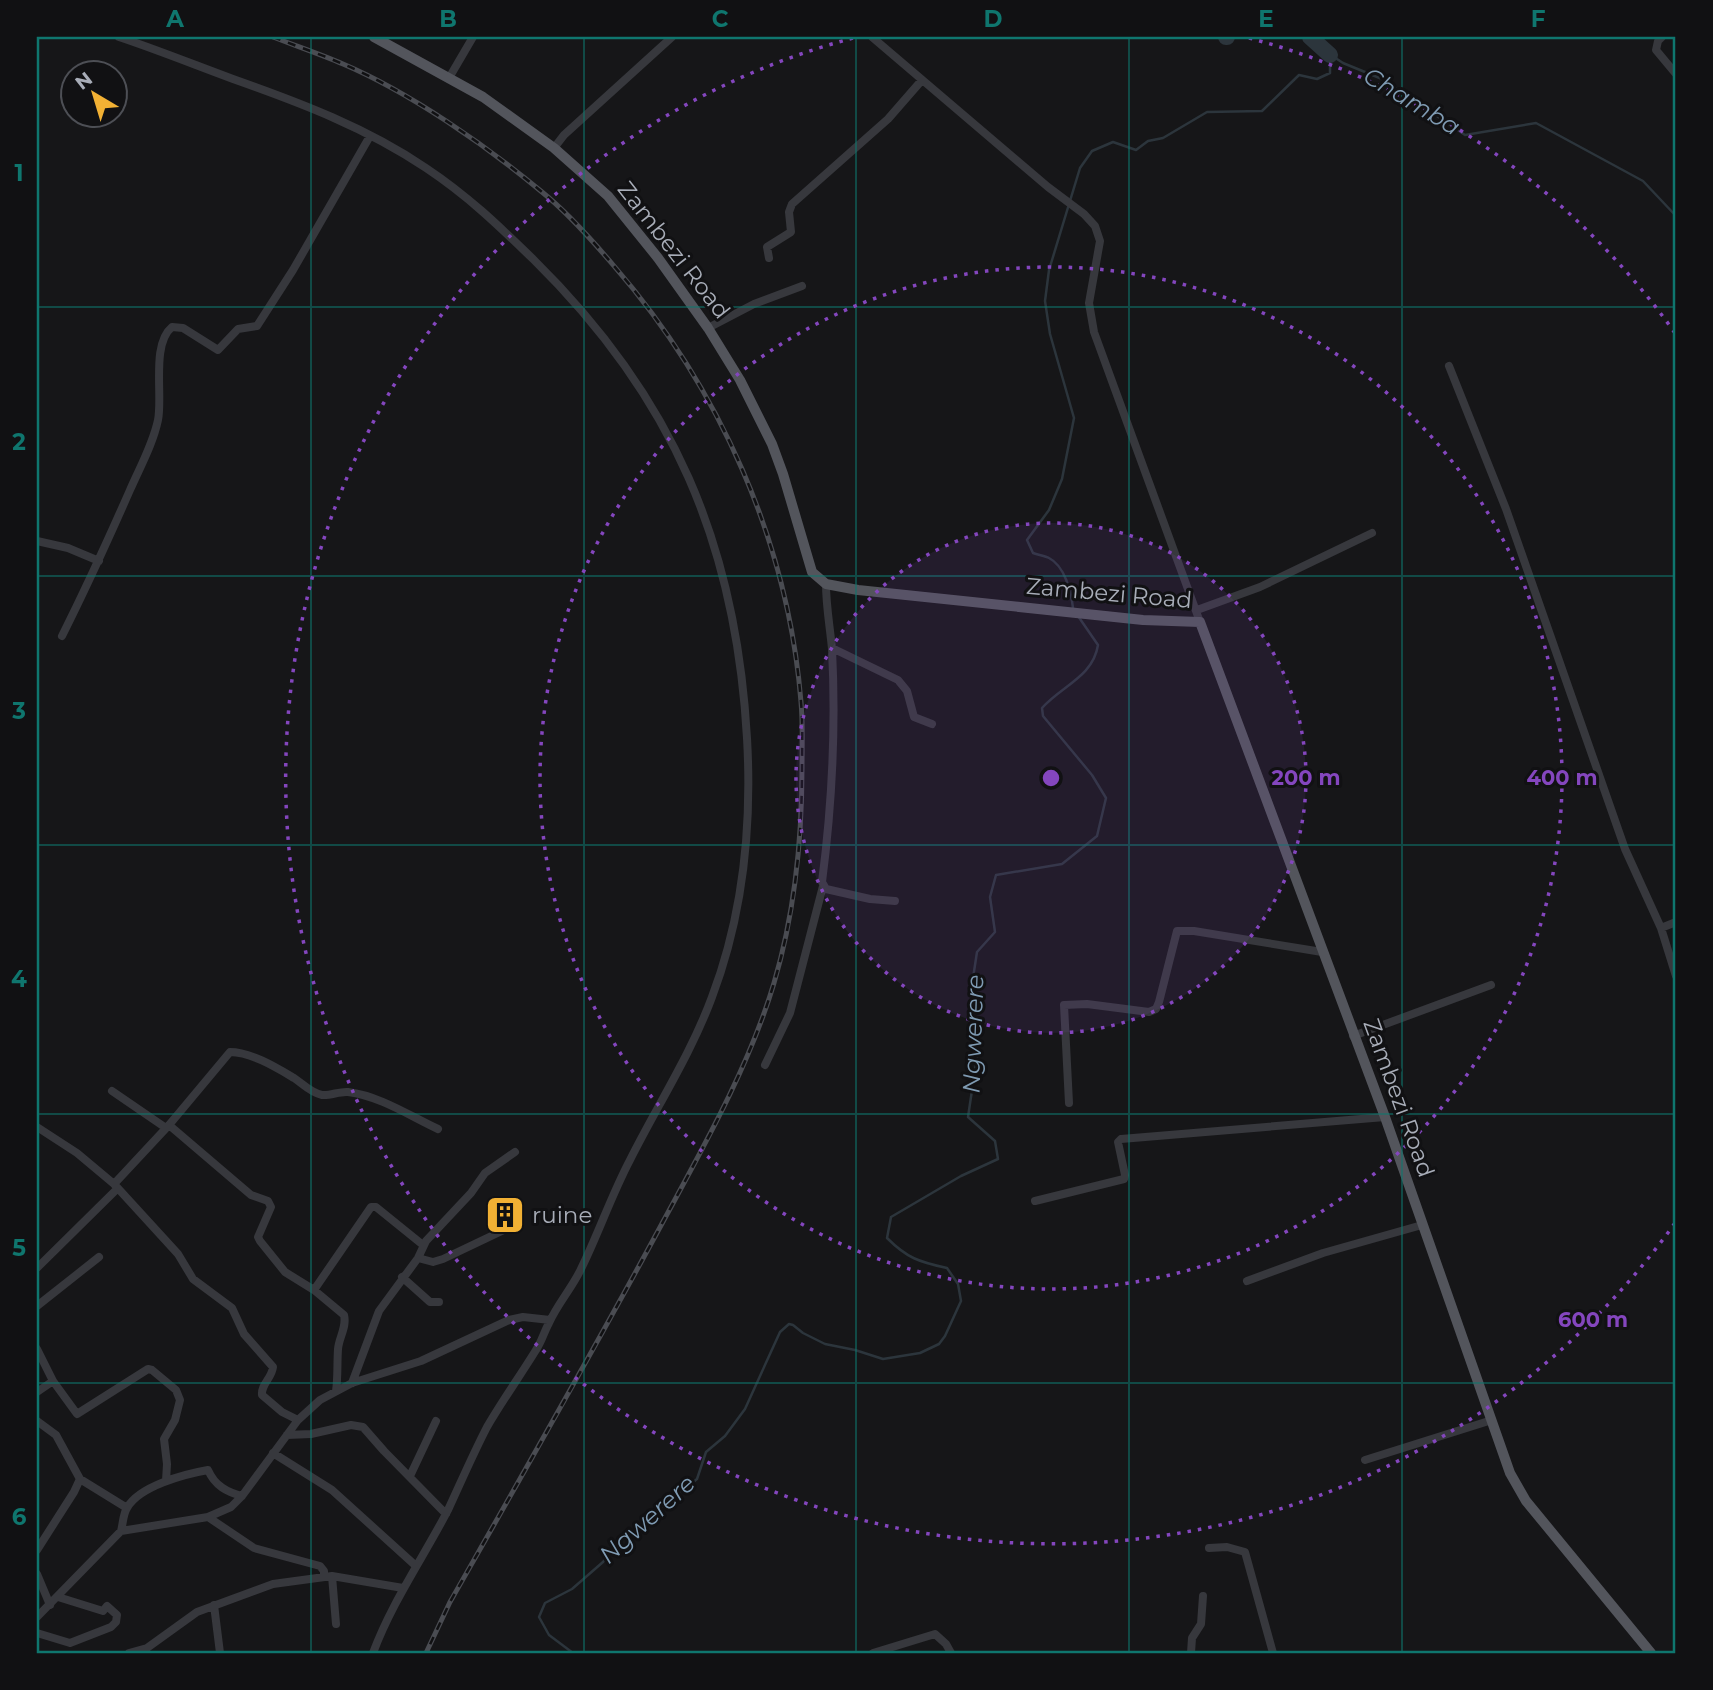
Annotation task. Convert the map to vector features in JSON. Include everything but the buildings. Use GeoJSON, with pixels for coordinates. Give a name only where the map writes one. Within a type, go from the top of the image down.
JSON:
{"type":"FeatureCollection","features":[{"type":"Feature","properties":{"kind":"main road","name":"Zambezi Road"},"geometry":{"type":"LineString","coordinates":[[374,37],[483,97],[554,148],[608,197],[658,258],[708,328],[740,380],[783,474],[812,572],[826,584],[1143,620],[1199,616],[1385,1117],[1510,1473],[1526,1501],[1651,1653]]}},
{"type":"Feature","properties":{"kind":"street"},"geometry":{"type":"LineString","coordinates":[[119,37],[331,115],[421,164],[483,210],[592,322],[629,370],[666,430],[693,485],[717,551],[734,618],[745,704],[748,817],[738,904],[727,954],[699,1028],[622,1176],[582,1267],[550,1320],[541,1343],[487,1427],[446,1514],[403,1588],[373,1653]]}},
{"type":"Feature","properties":{"kind":"street"},"geometry":{"type":"LineString","coordinates":[[449,78],[473,37]]}},
{"type":"Feature","properties":{"kind":"street"},"geometry":{"type":"LineString","coordinates":[[554,148],[564,135],[672,37]]}},
{"type":"Feature","properties":{"kind":"street"},"geometry":{"type":"LineString","coordinates":[[872,37],[1095,226],[1100,241],[1089,303],[1094,332],[1199,616],[1372,533]]}},
{"type":"Feature","properties":{"kind":"street"},"geometry":{"type":"LineString","coordinates":[[1662,37],[1656,50],[1676,74]]}},
{"type":"Feature","properties":{"kind":"street"},"geometry":{"type":"LineString","coordinates":[[769,258],[767,247],[791,232],[789,212],[792,204],[888,119],[922,80]]}},
{"type":"Feature","properties":{"kind":"street"},"geometry":{"type":"LineString","coordinates":[[62,636],[99,561],[154,436],[160,411],[160,360],[168,330],[172,327],[183,328],[218,350],[238,329],[257,326],[293,270],[370,136]]}},
{"type":"Feature","properties":{"kind":"street"},"geometry":{"type":"LineString","coordinates":[[708,328],[754,304],[802,286]]}},
{"type":"Feature","properties":{"kind":"street"},"geometry":{"type":"LineString","coordinates":[[1450,366],[1506,509],[1625,849],[1661,928],[1676,976]]}},
{"type":"Feature","properties":{"kind":"street"},"geometry":{"type":"LineString","coordinates":[[37,541],[68,548],[99,561]]}},
{"type":"Feature","properties":{"kind":"street"},"geometry":{"type":"LineString","coordinates":[[765,1065],[790,1013],[823,886],[831,810],[832,648],[826,584]]}},
{"type":"Feature","properties":{"kind":"street"},"geometry":{"type":"LineString","coordinates":[[832,648],[898,680],[907,691],[914,717],[932,724]]}},
{"type":"Feature","properties":{"kind":"street"},"geometry":{"type":"LineString","coordinates":[[823,886],[851,895],[895,901]]}},
{"type":"Feature","properties":{"kind":"street"},"geometry":{"type":"LineString","coordinates":[[1661,928],[1676,922]]}},
{"type":"Feature","properties":{"kind":"street"},"geometry":{"type":"LineString","coordinates":[[1069,1103],[1064,1005],[1087,1004],[1149,1012],[1156,1009],[1177,931],[1194,931],[1322,951]]}},
{"type":"Feature","properties":{"kind":"street"},"geometry":{"type":"LineString","coordinates":[[1353,1036],[1491,985]]}},
{"type":"Feature","properties":{"kind":"street"},"geometry":{"type":"LineString","coordinates":[[37,1268],[116,1187],[230,1052],[273,1067],[322,1095],[347,1092],[390,1106],[438,1129]]}},
{"type":"Feature","properties":{"kind":"street"},"geometry":{"type":"LineString","coordinates":[[111,1091],[167,1127],[251,1195],[268,1201],[271,1207],[258,1237],[285,1272],[314,1290],[340,1311],[345,1319],[338,1346],[336,1391]]}},
{"type":"Feature","properties":{"kind":"street"},"geometry":{"type":"LineString","coordinates":[[1035,1201],[1124,1179],[1118,1142],[1121,1139],[1385,1117]]}},
{"type":"Feature","properties":{"kind":"street"},"geometry":{"type":"LineString","coordinates":[[37,1127],[77,1153],[116,1187],[178,1254],[193,1279],[232,1308],[244,1334],[273,1367],[262,1389],[262,1395],[282,1412],[298,1420]]}},
{"type":"Feature","properties":{"kind":"street"},"geometry":{"type":"LineString","coordinates":[[352,1383],[373,1323],[402,1277],[418,1258],[423,1245],[471,1193],[485,1173],[516,1152]]}},
{"type":"Feature","properties":{"kind":"street"},"geometry":{"type":"LineString","coordinates":[[314,1290],[371,1207],[376,1207],[423,1245]]}},
{"type":"Feature","properties":{"kind":"street"},"geometry":{"type":"LineString","coordinates":[[1247,1281],[1323,1253],[1422,1226]]}},
{"type":"Feature","properties":{"kind":"street"},"geometry":{"type":"LineString","coordinates":[[418,1258],[433,1262],[443,1259],[506,1229]]}},
{"type":"Feature","properties":{"kind":"street"},"geometry":{"type":"LineString","coordinates":[[37,1306],[99,1257]]}},
{"type":"Feature","properties":{"kind":"street"},"geometry":{"type":"LineString","coordinates":[[402,1277],[430,1302],[439,1302]]}},
{"type":"Feature","properties":{"kind":"street"},"geometry":{"type":"LineString","coordinates":[[121,1531],[208,1517],[232,1507],[309,1408],[352,1383],[421,1361],[509,1320],[523,1317],[550,1320]]}},
{"type":"Feature","properties":{"kind":"street"},"geometry":{"type":"LineString","coordinates":[[37,1349],[53,1381],[77,1414],[148,1369],[171,1386],[180,1400],[175,1420],[163,1438],[167,1464],[166,1481]]}},
{"type":"Feature","properties":{"kind":"street"},"geometry":{"type":"LineString","coordinates":[[37,1392],[53,1381]]}},
{"type":"Feature","properties":{"kind":"street"},"geometry":{"type":"LineString","coordinates":[[1365,1460],[1492,1420]]}},
{"type":"Feature","properties":{"kind":"street"},"geometry":{"type":"LineString","coordinates":[[37,1421],[56,1435],[80,1479],[127,1508]]}},
{"type":"Feature","properties":{"kind":"street"},"geometry":{"type":"LineString","coordinates":[[410,1476],[436,1421]]}},
{"type":"Feature","properties":{"kind":"street"},"geometry":{"type":"LineString","coordinates":[[287,1435],[311,1434],[359,1425],[366,1429],[446,1514]]}},
{"type":"Feature","properties":{"kind":"street"},"geometry":{"type":"LineString","coordinates":[[273,1453],[332,1490],[416,1566]]}},
{"type":"Feature","properties":{"kind":"street"},"geometry":{"type":"LineString","coordinates":[[37,1618],[121,1531],[127,1508],[143,1494],[166,1481],[208,1471],[216,1483],[228,1492],[242,1496]]}},
{"type":"Feature","properties":{"kind":"street"},"geometry":{"type":"LineString","coordinates":[[37,1550],[80,1479]]}},
{"type":"Feature","properties":{"kind":"street"},"geometry":{"type":"LineString","coordinates":[[208,1517],[254,1548],[320,1566],[328,1576],[337,1624]]}},
{"type":"Feature","properties":{"kind":"street"},"geometry":{"type":"LineString","coordinates":[[1209,1548],[1239,1548],[1245,1552],[1273,1653]]}},
{"type":"Feature","properties":{"kind":"street"},"geometry":{"type":"LineString","coordinates":[[37,1574],[50,1605]]}},
{"type":"Feature","properties":{"kind":"street"},"geometry":{"type":"LineString","coordinates":[[128,1653],[148,1651],[197,1612],[273,1584],[328,1576],[356,1578],[403,1588]]}},
{"type":"Feature","properties":{"kind":"street"},"geometry":{"type":"LineString","coordinates":[[37,1633],[70,1643],[111,1627],[116,1622],[117,1615],[107,1606],[103,1611],[58,1597]]}},
{"type":"Feature","properties":{"kind":"street"},"geometry":{"type":"LineString","coordinates":[[1191,1653],[1192,1638],[1201,1624],[1203,1597]]}},
{"type":"Feature","properties":{"kind":"street"},"geometry":{"type":"LineString","coordinates":[[214,1605],[220,1653]]}},
{"type":"Feature","properties":{"kind":"street"},"geometry":{"type":"LineString","coordinates":[[873,1653],[934,1634],[946,1644],[950,1653]]}},
{"type":"Feature","properties":{"kind":"street"},"geometry":{"type":"LineString","coordinates":[[70,1643],[74,1653]]}},
{"type":"Feature","properties":{"kind":"waterway","name":"Ngwerere"},"geometry":{"type":"LineString","coordinates":[[1310,37],[1330,55]]}},
{"type":"Feature","properties":{"kind":"waterway","name":"Ngwerere"},"geometry":{"type":"LineString","coordinates":[[1073,608],[1069,587],[1059,567],[1049,558],[1033,553],[1027,540],[1049,510],[1062,479],[1074,418],[1050,334],[1045,301],[1049,270],[1080,168],[1092,151],[1113,142],[1136,150],[1148,141],[1163,138],[1207,112],[1262,111],[1299,75],[1317,79],[1330,73],[1330,55]]}},
{"type":"Feature","properties":{"kind":"waterway","name":"Chamba"},"geometry":{"type":"LineString","coordinates":[[1331,55],[1343,63],[1382,79],[1465,135],[1536,123],[1643,181],[1676,216]]}},
{"type":"Feature","properties":{"kind":"waterway","name":"Ngwerere"},"geometry":{"type":"LineString","coordinates":[[573,1653],[549,1635],[539,1617],[545,1603],[572,1589],[603,1562],[621,1540],[697,1479],[706,1452],[725,1436],[745,1409],[780,1332],[789,1324],[825,1344],[883,1359],[920,1353],[939,1344],[945,1336],[961,1301],[958,1284],[947,1268],[914,1258],[887,1238],[891,1217],[961,1176],[998,1159],[995,1141],[968,1117],[977,1057],[973,978],[977,952],[995,932],[990,897],[996,875],[1062,864],[1097,836],[1106,798],[1092,775],[1043,716],[1042,708],[1083,673],[1095,656],[1098,645],[1078,616]]}},
{"type":"Feature","properties":{"kind":"railway"},"geometry":{"type":"LineString","coordinates":[[273,37],[343,64],[394,89],[447,121],[497,157],[570,218],[606,256],[652,313],[686,363],[716,415],[742,469],[764,525],[794,642],[801,702],[802,795],[796,876],[774,983],[751,1047],[691,1171],[450,1602],[426,1653]]}},
{"type":"Feature","properties":{"kind":"place","name":"ruine"},"geometry":{"type":"Point","coordinates":[505,1215]}}]}
